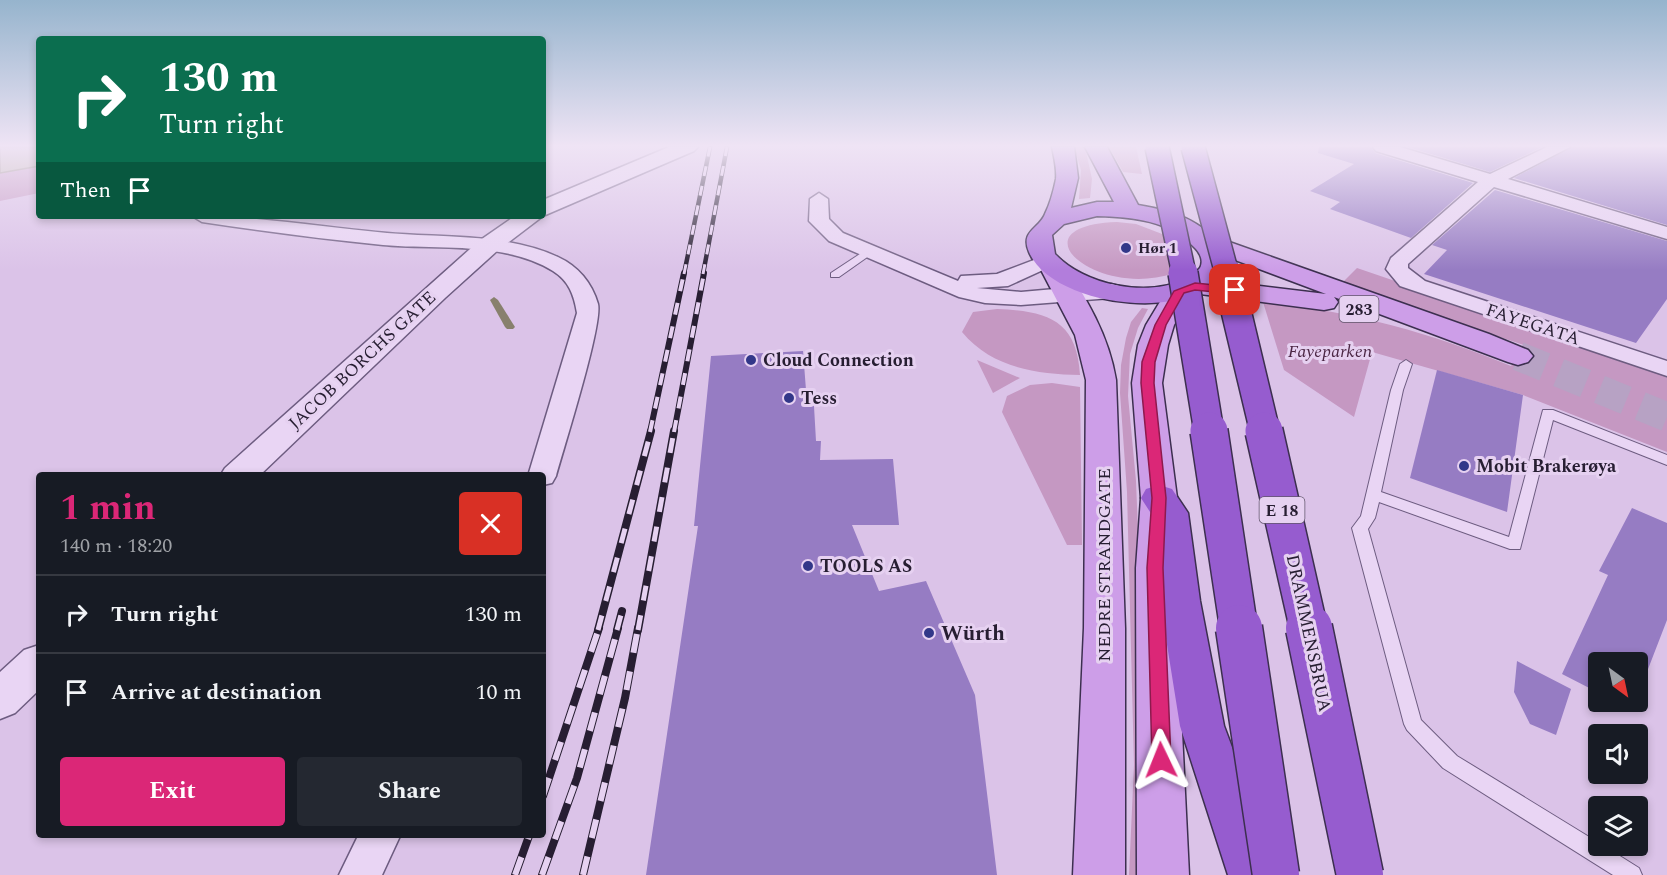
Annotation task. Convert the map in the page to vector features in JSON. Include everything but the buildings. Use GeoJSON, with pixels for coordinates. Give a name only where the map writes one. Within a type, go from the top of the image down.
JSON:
{"type":"FeatureCollection","features":[{"type":"Feature","properties":{"kind":"highway"},"geometry":{"type":"LineString","coordinates":[[1056,219],[1064,188]]}},
{"type":"Feature","properties":{"kind":"highway"},"geometry":{"type":"LineString","coordinates":[[1116,188],[1130,210]]}},
{"type":"Feature","properties":{"kind":"highway"},"geometry":{"type":"LineString","coordinates":[[1166,188],[1191,310],[1276,875]]}},
{"type":"Feature","properties":{"kind":"highway","name":"DRAMMENSBRUA"},"geometry":{"type":"LineString","coordinates":[[1204,188],[1240,326],[1317,663],[1360,875]]}},
{"type":"Feature","properties":{"kind":"highway"},"geometry":{"type":"LineString","coordinates":[[1130,210],[1170,220],[1204,240],[1211,249],[1215,265],[1211,273],[1187,289],[1147,295],[1111,291],[1056,274],[1038,242],[1040,233],[1056,219],[1081,211],[1130,210]]}},
{"type":"Feature","properties":{"kind":"highway"},"geometry":{"type":"LineString","coordinates":[[1159,498],[1170,513],[1180,601],[1202,726],[1254,875]]}},
{"type":"Feature","properties":{"kind":"main road","name":"283"},"geometry":{"type":"LineString","coordinates":[[1187,289],[1291,296],[1356,309],[1518,356],[1462,333],[1297,277],[1204,240]]}},
{"type":"Feature","properties":{"kind":"main road","name":"NEDRE STRANDGATE"},"geometry":{"type":"LineString","coordinates":[[1056,274],[1094,342],[1099,359],[1101,380],[1105,521],[1103,787],[1099,875]]}},
{"type":"Feature","properties":{"kind":"main road"},"geometry":{"type":"LineString","coordinates":[[1163,875],[1155,568],[1159,498],[1147,383],[1148,362],[1160,325],[1187,289]]}},
{"type":"Feature","properties":{"kind":"street"},"geometry":{"type":"LineString","coordinates":[[546,208],[592,188]]}},
{"type":"Feature","properties":{"kind":"street","name":"FAYEGATA"},"geometry":{"type":"LineString","coordinates":[[1482,188],[1398,262],[1397,269],[1401,275],[1418,286],[1667,369]]}},
{"type":"Feature","properties":{"kind":"street"},"geometry":{"type":"LineString","coordinates":[[1517,188],[1667,233]]}},
{"type":"Feature","properties":{"kind":"street"},"geometry":{"type":"LineString","coordinates":[[819,199],[818,215],[823,227],[836,237],[968,292],[988,298],[1016,299],[1056,274]]}},
{"type":"Feature","properties":{"kind":"street"},"geometry":{"type":"LineString","coordinates":[[227,219],[410,241],[490,231],[568,272],[585,292],[588,313],[543,472]]}},
{"type":"Feature","properties":{"kind":"street","name":"JACOB BORCHS GATE"},"geometry":{"type":"LineString","coordinates":[[241,472],[490,231],[523,219]]}},
{"type":"Feature","properties":{"kind":"street"},"geometry":{"type":"LineString","coordinates":[[941,279],[1000,281],[1056,274],[1111,291]]}},
{"type":"Feature","properties":{"kind":"street"},"geometry":{"type":"LineString","coordinates":[[0,700],[36,666]]}},
{"type":"Feature","properties":{"kind":"street"},"geometry":{"type":"LineString","coordinates":[[360,875],[379,838]]}},
{"type":"Feature","properties":{"kind":"lane"},"geometry":{"type":"LineString","coordinates":[[836,275],[869,251]]}},
{"type":"Feature","properties":{"kind":"lane"},"geometry":{"type":"LineString","coordinates":[[1406,364],[1397,390],[1368,518],[1360,528],[1413,724],[1450,762],[1632,875]]}},
{"type":"Feature","properties":{"kind":"lane"},"geometry":{"type":"LineString","coordinates":[[1373,495],[1515,545],[1548,412],[1667,460]]}},
{"type":"Feature","properties":{"kind":"green space"},"geometry":{"type":"Polygon","coordinates":[[[0,188],[36,188],[36,194],[0,201],[0,188]]]}},
{"type":"Feature","properties":{"kind":"green space"},"geometry":{"type":"Polygon","coordinates":[[[1080,188],[1091,188],[1090,198],[1079,199],[1080,188]]]}},
{"type":"Feature","properties":{"kind":"green space"},"geometry":{"type":"Polygon","coordinates":[[[1117,222],[1136,224],[1170,237],[1174,273],[1145,279],[1118,277],[1094,270],[1077,259],[1068,247],[1070,235],[1086,226],[1117,222]]]}},
{"type":"Feature","properties":{"kind":"green space","name":"Fayeparken"},"geometry":{"type":"Polygon","coordinates":[[[1357,268],[1667,374],[1667,452],[1523,395],[1372,352],[1354,417],[1284,370],[1263,302],[1359,317],[1420,333],[1511,366],[1527,346],[1341,284],[1357,268]]]}},
{"type":"Feature","properties":{"kind":"green space"},"geometry":{"type":"Polygon","coordinates":[[[1142,308],[1148,309],[1138,328],[1130,354],[1128,396],[1136,481],[1146,733],[1143,875],[1129,875],[1134,765],[1127,492],[1120,393],[1121,365],[1126,338],[1131,322],[1142,308]]]}},
{"type":"Feature","properties":{"kind":"green space"},"geometry":{"type":"Polygon","coordinates":[[[997,309],[1030,312],[1056,322],[1073,341],[1078,356],[1080,375],[1047,373],[1016,367],[987,354],[962,332],[973,312],[997,309]]]}},
{"type":"Feature","properties":{"kind":"green space"},"geometry":{"type":"Polygon","coordinates":[[[977,360],[1020,378],[993,393],[977,360]]]}},
{"type":"Feature","properties":{"kind":"green space"},"geometry":{"type":"Polygon","coordinates":[[[1052,383],[1080,387],[1082,545],[1067,545],[1002,412],[1007,396],[1030,385],[1052,383]]]}},
{"type":"Feature","properties":{"kind":"waterway"},"geometry":{"type":"LineString","coordinates":[[494,300],[510,327]]}},
{"type":"Feature","properties":{"kind":"tunnel"},"geometry":{"type":"LineString","coordinates":[[1518,356],[1667,417]]}},
{"type":"Feature","properties":{"kind":"railway"},"geometry":{"type":"LineString","coordinates":[[684,274],[702,188]]}},
{"type":"Feature","properties":{"kind":"railway"},"geometry":{"type":"LineString","coordinates":[[703,274],[719,188]]}},
{"type":"Feature","properties":{"kind":"railway"},"geometry":{"type":"LineString","coordinates":[[650,432],[684,273]]}},
{"type":"Feature","properties":{"kind":"railway"},"geometry":{"type":"LineString","coordinates":[[674,432],[704,273]]}},
{"type":"Feature","properties":{"kind":"railway"},"geometry":{"type":"LineString","coordinates":[[598,630],[651,431]]}},
{"type":"Feature","properties":{"kind":"railway"},"geometry":{"type":"LineString","coordinates":[[638,630],[674,431]]}},
{"type":"Feature","properties":{"kind":"railway"},"geometry":{"type":"LineString","coordinates":[[617,630],[622,611]]}},
{"type":"Feature","properties":{"kind":"railway"},"geometry":{"type":"LineString","coordinates":[[546,787],[599,628]]}},
{"type":"Feature","properties":{"kind":"railway"},"geometry":{"type":"LineString","coordinates":[[542,875],[577,778],[618,628]]}},
{"type":"Feature","properties":{"kind":"railway"},"geometry":{"type":"LineString","coordinates":[[583,875],[625,698],[638,628]]}},
{"type":"Feature","properties":{"kind":"railway"},"geometry":{"type":"LineString","coordinates":[[515,875],[528,838]]}},
{"type":"Feature","properties":{"kind":"place","name":"Hør 1"},"geometry":{"type":"Point","coordinates":[1126,248]}},
{"type":"Feature","properties":{"kind":"place","name":"Cloud Connection"},"geometry":{"type":"Point","coordinates":[751,360]}},
{"type":"Feature","properties":{"kind":"place","name":"Tess"},"geometry":{"type":"Point","coordinates":[789,398]}},
{"type":"Feature","properties":{"kind":"place","name":"Mobit Brakerøya"},"geometry":{"type":"Point","coordinates":[1464,466]}},
{"type":"Feature","properties":{"kind":"place","name":"TOOLS AS"},"geometry":{"type":"Point","coordinates":[808,566]}},
{"type":"Feature","properties":{"kind":"place","name":"Würth"},"geometry":{"type":"Point","coordinates":[929,633]}},
{"type":"Feature","properties":{"kind":"route"},"geometry":{"type":"LineString","coordinates":[[1161,760],[1155,568],[1159,498],[1147,383],[1148,362],[1160,325],[1180,291],[1195,286],[1235,290]]}}]}
